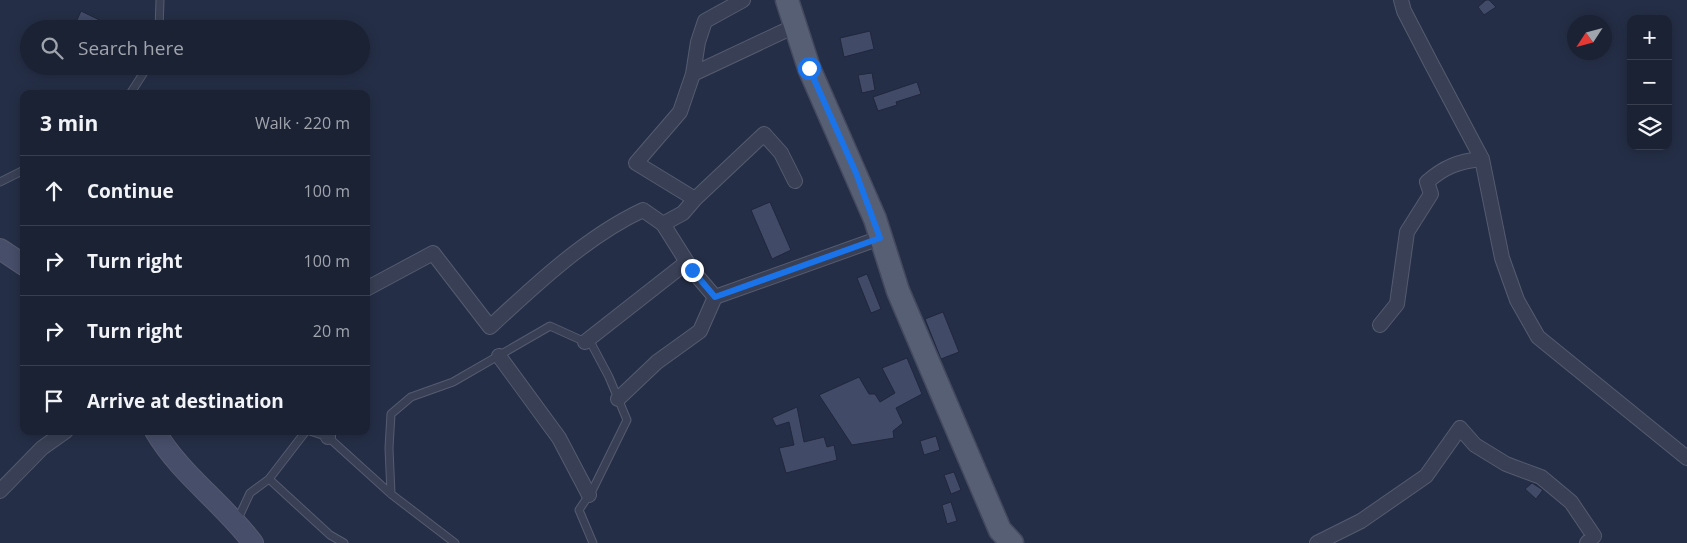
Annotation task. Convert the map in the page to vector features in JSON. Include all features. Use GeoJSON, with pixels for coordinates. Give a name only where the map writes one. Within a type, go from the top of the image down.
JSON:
{"type":"FeatureCollection","features":[{"type":"Feature","properties":{"kind":"main road"},"geometry":{"type":"LineString","coordinates":[[787,0],[809,68],[856,173],[898,291],[946,408],[1000,530],[1012,543]]}},
{"type":"Feature","properties":{"kind":"main road"},"geometry":{"type":"LineString","coordinates":[[0,250],[20,262]]}},
{"type":"Feature","properties":{"kind":"main road"},"geometry":{"type":"LineString","coordinates":[[157,435],[168,453],[237,521],[253,543]]}},
{"type":"Feature","properties":{"kind":"street"},"geometry":{"type":"LineString","coordinates":[[695,199],[636,163],[680,112],[693,74],[698,42],[706,21],[743,0]]}},
{"type":"Feature","properties":{"kind":"street"},"geometry":{"type":"LineString","coordinates":[[1401,0],[1413,28],[1482,159],[1502,258],[1517,300],[1538,337],[1687,458]]}},
{"type":"Feature","properties":{"kind":"street"},"geometry":{"type":"LineString","coordinates":[[693,74],[795,26]]}},
{"type":"Feature","properties":{"kind":"street"},"geometry":{"type":"LineString","coordinates":[[663,224],[683,212],[764,134],[781,153],[795,181]]}},
{"type":"Feature","properties":{"kind":"street"},"geometry":{"type":"LineString","coordinates":[[1380,325],[1397,304],[1407,232],[1431,194],[1427,182],[1439,171],[1461,161],[1482,159]]}},
{"type":"Feature","properties":{"kind":"street"},"geometry":{"type":"LineString","coordinates":[[370,287],[432,254],[490,327],[567,261],[618,222],[643,210],[663,224],[687,262],[715,297]]}},
{"type":"Feature","properties":{"kind":"street"},"geometry":{"type":"LineString","coordinates":[[618,399],[657,362],[700,331],[715,297],[880,238]]}},
{"type":"Feature","properties":{"kind":"street"},"geometry":{"type":"LineString","coordinates":[[585,342],[687,262]]}},
{"type":"Feature","properties":{"kind":"street"},"geometry":{"type":"LineString","coordinates":[[499,356],[560,438],[589,495]]}},
{"type":"Feature","properties":{"kind":"street"},"geometry":{"type":"LineString","coordinates":[[1317,543],[1361,521],[1426,476],[1460,428],[1475,445],[1506,464],[1541,477],[1571,502],[1594,536],[1587,543]]}},
{"type":"Feature","properties":{"kind":"street"},"geometry":{"type":"LineString","coordinates":[[0,491],[42,448],[60,435]]}},
{"type":"Feature","properties":{"kind":"lane"},"geometry":{"type":"LineString","coordinates":[[159,20],[160,0]]}},
{"type":"Feature","properties":{"kind":"lane"},"geometry":{"type":"LineString","coordinates":[[133,90],[142,75]]}},
{"type":"Feature","properties":{"kind":"lane"},"geometry":{"type":"LineString","coordinates":[[0,182],[20,172]]}},
{"type":"Feature","properties":{"kind":"lane"},"geometry":{"type":"LineString","coordinates":[[391,494],[389,448],[391,414],[412,397],[453,382],[550,326],[592,346],[627,420],[589,495],[579,510],[593,543]]}},
{"type":"Feature","properties":{"kind":"lane"},"geometry":{"type":"LineString","coordinates":[[237,521],[250,492],[269,479],[303,435]]}},
{"type":"Feature","properties":{"kind":"lane"},"geometry":{"type":"LineString","coordinates":[[329,435],[391,494],[455,543]]}},
{"type":"Feature","properties":{"kind":"lane"},"geometry":{"type":"LineString","coordinates":[[269,479],[330,535],[344,543]]}},
{"type":"Feature","properties":{"kind":"building"},"geometry":{"type":"Polygon","coordinates":[[[1486,0],[1489,0],[1496,7],[1484,15],[1478,7],[1486,0]]]}},
{"type":"Feature","properties":{"kind":"building"},"geometry":{"type":"Polygon","coordinates":[[[81,11],[100,20],[77,20],[81,11]]]}},
{"type":"Feature","properties":{"kind":"building"},"geometry":{"type":"Polygon","coordinates":[[[870,31],[874,49],[844,57],[840,38],[870,31]]]}},
{"type":"Feature","properties":{"kind":"building"},"geometry":{"type":"Polygon","coordinates":[[[872,73],[875,90],[862,93],[858,75],[872,73]]]}},
{"type":"Feature","properties":{"kind":"building"},"geometry":{"type":"Polygon","coordinates":[[[917,82],[921,94],[896,102],[897,105],[878,111],[873,97],[917,82]]]}},
{"type":"Feature","properties":{"kind":"building"},"geometry":{"type":"Polygon","coordinates":[[[770,202],[791,250],[772,259],[751,210],[770,202]]]}},
{"type":"Feature","properties":{"kind":"building"},"geometry":{"type":"Polygon","coordinates":[[[867,274],[881,309],[871,313],[857,278],[867,274]]]}},
{"type":"Feature","properties":{"kind":"building"},"geometry":{"type":"Polygon","coordinates":[[[943,312],[959,352],[941,359],[925,319],[943,312]]]}},
{"type":"Feature","properties":{"kind":"building"},"geometry":{"type":"Polygon","coordinates":[[[907,358],[922,394],[896,408],[903,423],[893,431],[894,438],[852,445],[819,395],[859,377],[869,394],[875,394],[880,402],[895,393],[882,368],[907,358]]]}},
{"type":"Feature","properties":{"kind":"building"},"geometry":{"type":"Polygon","coordinates":[[[797,407],[804,442],[824,437],[827,447],[834,445],[837,460],[786,473],[779,448],[794,445],[789,422],[776,426],[772,418],[797,407]]]}},
{"type":"Feature","properties":{"kind":"building"},"geometry":{"type":"Polygon","coordinates":[[[936,436],[940,450],[924,455],[920,441],[936,436]]]}},
{"type":"Feature","properties":{"kind":"building"},"geometry":{"type":"Polygon","coordinates":[[[954,472],[961,490],[951,494],[944,475],[954,472]]]}},
{"type":"Feature","properties":{"kind":"building"},"geometry":{"type":"Polygon","coordinates":[[[1532,483],[1543,490],[1536,499],[1525,489],[1532,483]]]}},
{"type":"Feature","properties":{"kind":"building"},"geometry":{"type":"Polygon","coordinates":[[[951,502],[957,521],[947,524],[942,505],[951,502]]]}},
{"type":"Feature","properties":{"kind":"route"},"geometry":{"type":"LineString","coordinates":[[692,270],[715,297],[880,238],[856,173],[809,68]]}}]}
